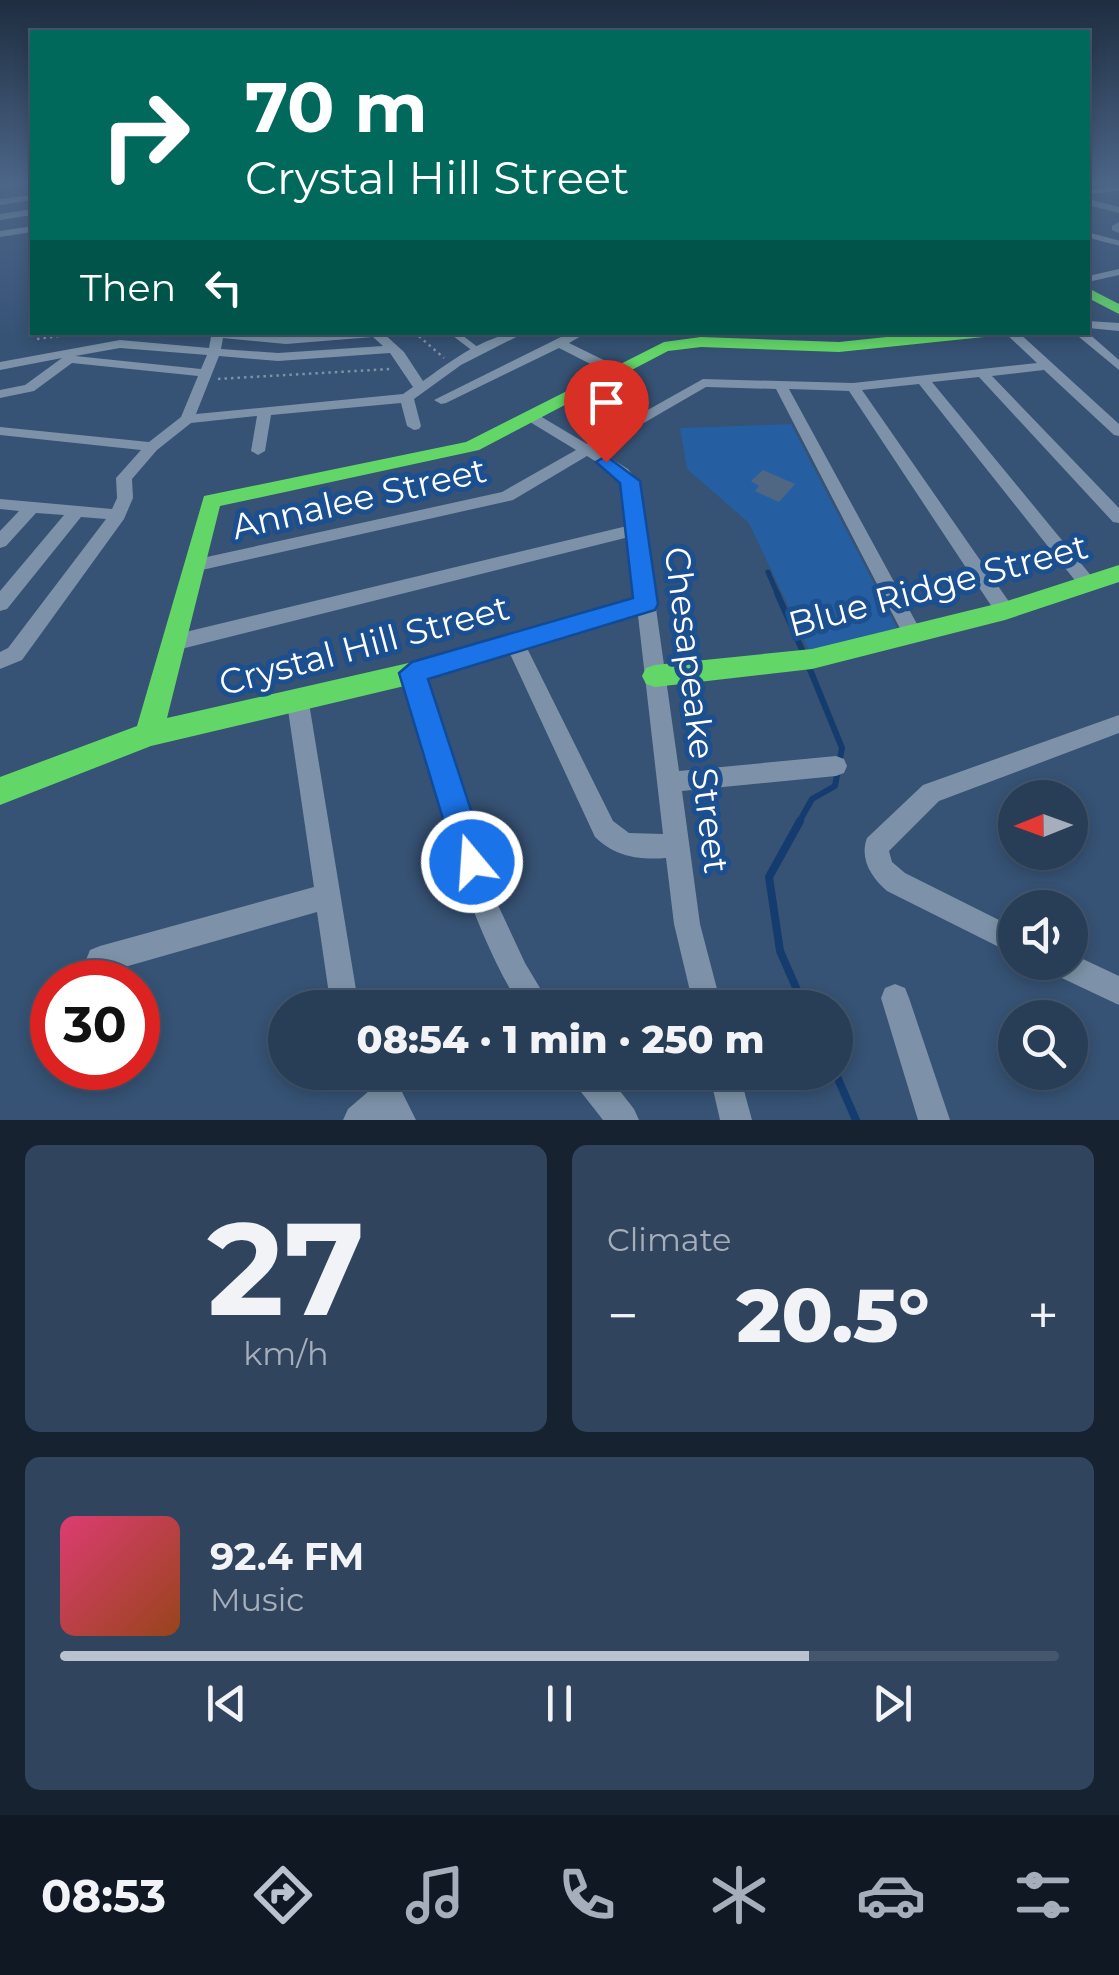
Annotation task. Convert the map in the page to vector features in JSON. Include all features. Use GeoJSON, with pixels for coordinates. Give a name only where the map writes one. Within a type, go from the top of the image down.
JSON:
{"type":"FeatureCollection","features":[{"type":"Feature","properties":{"kind":"street"},"geometry":{"type":"LineString","coordinates":[[1090,279],[1119,272]]}},
{"type":"Feature","properties":{"kind":"street"},"geometry":{"type":"LineString","coordinates":[[1090,293],[1119,310]]}},
{"type":"Feature","properties":{"kind":"street"},"geometry":{"type":"LineString","coordinates":[[1090,326],[1119,318]]}},
{"type":"Feature","properties":{"kind":"street"},"geometry":{"type":"LineString","coordinates":[[1090,327],[1119,327]]}},
{"type":"Feature","properties":{"kind":"street"},"geometry":{"type":"LineString","coordinates":[[1090,332],[1119,366]]}},
{"type":"Feature","properties":{"kind":"street"},"geometry":{"type":"LineString","coordinates":[[0,661],[15,654],[118,515],[124,498],[121,484],[152,447],[187,419],[214,354],[216,335],[286,340],[350,335]]}},
{"type":"Feature","properties":{"kind":"street"},"geometry":{"type":"LineString","coordinates":[[378,335],[409,368],[420,388]]}},
{"type":"Feature","properties":{"kind":"street"},"geometry":{"type":"LineString","coordinates":[[187,419],[407,398],[452,365],[514,335]]}},
{"type":"Feature","properties":{"kind":"street"},"geometry":{"type":"LineString","coordinates":[[441,400],[577,335]]}},
{"type":"Feature","properties":{"kind":"street"},"geometry":{"type":"LineString","coordinates":[[149,734],[210,500],[452,452],[664,347],[839,347],[955,335]]}},
{"type":"Feature","properties":{"kind":"street"},"geometry":{"type":"LineString","coordinates":[[1013,335],[1119,432]]}},
{"type":"Feature","properties":{"kind":"street"},"geometry":{"type":"LineString","coordinates":[[0,366],[68,357],[120,344],[290,357],[393,349]]}},
{"type":"Feature","properties":{"kind":"street"},"geometry":{"type":"LineString","coordinates":[[563,344],[617,372]]}},
{"type":"Feature","properties":{"kind":"street"},"geometry":{"type":"LineString","coordinates":[[0,394],[29,388],[68,357],[203,376]]}},
{"type":"Feature","properties":{"kind":"street","name":"Annalee Street"},"geometry":{"type":"LineString","coordinates":[[193,566],[507,496],[703,383],[853,388],[1049,366]]}},
{"type":"Feature","properties":{"kind":"street"},"geometry":{"type":"LineString","coordinates":[[983,374],[1119,518]]}},
{"type":"Feature","properties":{"kind":"street"},"geometry":{"type":"LineString","coordinates":[[922,380],[1086,583]]}},
{"type":"Feature","properties":{"kind":"street"},"geometry":{"type":"LineString","coordinates":[[780,384],[912,635]]}},
{"type":"Feature","properties":{"kind":"street"},"geometry":{"type":"LineString","coordinates":[[853,388],[1005,611]]}},
{"type":"Feature","properties":{"kind":"street"},"geometry":{"type":"LineString","coordinates":[[407,398],[414,426]]}},
{"type":"Feature","properties":{"kind":"street"},"geometry":{"type":"LineString","coordinates":[[258,451],[265,412]]}},
{"type":"Feature","properties":{"kind":"street","name":"Chesapeake Street"},"geometry":{"type":"LineString","coordinates":[[530,416],[630,481],[687,924],[704,990]]}},
{"type":"Feature","properties":{"kind":"street"},"geometry":{"type":"LineString","coordinates":[[0,431],[152,447]]}},
{"type":"Feature","properties":{"kind":"street"},"geometry":{"type":"LineString","coordinates":[[0,504],[118,515]]}},
{"type":"Feature","properties":{"kind":"street"},"geometry":{"type":"LineString","coordinates":[[0,542],[34,505]]}},
{"type":"Feature","properties":{"kind":"street"},"geometry":{"type":"LineString","coordinates":[[0,604],[77,510]]}},
{"type":"Feature","properties":{"kind":"street"},"geometry":{"type":"LineString","coordinates":[[173,642],[636,530]]}},
{"type":"Feature","properties":{"kind":"street","name":"Blue Ridge Street"},"geometry":{"type":"LineString","coordinates":[[656,676],[803,660],[1005,611],[1119,572]]}},
{"type":"Feature","properties":{"kind":"street","name":"Crystal Hill Street"},"geometry":{"type":"LineString","coordinates":[[0,791],[149,734],[298,703],[646,604]]}},
{"type":"Feature","properties":{"kind":"street"},"geometry":{"type":"LineString","coordinates":[[515,643],[604,829],[616,843],[633,848],[678,846]]}},
{"type":"Feature","properties":{"kind":"street"},"geometry":{"type":"LineString","coordinates":[[412,673],[484,900],[512,971],[525,990]]}},
{"type":"Feature","properties":{"kind":"street"},"geometry":{"type":"LineString","coordinates":[[298,703],[342,990]]}},
{"type":"Feature","properties":{"kind":"street"},"geometry":{"type":"LineString","coordinates":[[998,933],[896,882],[880,869],[876,847],[913,806],[931,793],[1119,724]]}},
{"type":"Feature","properties":{"kind":"street"},"geometry":{"type":"LineString","coordinates":[[670,782],[836,766]]}},
{"type":"Feature","properties":{"kind":"street"},"geometry":{"type":"LineString","coordinates":[[100,960],[329,896]]}},
{"type":"Feature","properties":{"kind":"street"},"geometry":{"type":"LineString","coordinates":[[1088,976],[1119,991]]}},
{"type":"Feature","properties":{"kind":"street"},"geometry":{"type":"LineString","coordinates":[[895,998],[934,1120]]}},
{"type":"Feature","properties":{"kind":"street"},"geometry":{"type":"LineString","coordinates":[[600,1090],[623,1120]]}},
{"type":"Feature","properties":{"kind":"street"},"geometry":{"type":"LineString","coordinates":[[728,1090],[736,1120]]}},
{"type":"Feature","properties":{"kind":"street"},"geometry":{"type":"LineString","coordinates":[[359,1120],[388,1096]]}},
{"type":"Feature","properties":{"kind":"lane"},"geometry":{"type":"LineString","coordinates":[[1090,236],[1119,244]]}},
{"type":"Feature","properties":{"kind":"lane"},"geometry":{"type":"LineString","coordinates":[[456,335],[479,352]]}},
{"type":"Feature","properties":{"kind":"path"},"geometry":{"type":"LineString","coordinates":[[37,339],[67,335]]}},
{"type":"Feature","properties":{"kind":"path"},"geometry":{"type":"LineString","coordinates":[[417,335],[452,365]]}},
{"type":"Feature","properties":{"kind":"path"},"geometry":{"type":"LineString","coordinates":[[203,376],[409,368]]}},
{"type":"Feature","properties":{"kind":"shaded area"},"geometry":{"type":"Polygon","coordinates":[[[791,424],[897,628],[810,652],[749,523],[687,469],[680,428],[791,424]]]}},
{"type":"Feature","properties":{"kind":"building"},"geometry":{"type":"Polygon","coordinates":[[[763,470],[795,484],[779,502],[755,491],[759,486],[751,481],[763,470]]]}},
{"type":"Feature","properties":{"kind":"waterway"},"geometry":{"type":"LineString","coordinates":[[768,572],[778,595]]}},
{"type":"Feature","properties":{"kind":"waterway"},"geometry":{"type":"LineString","coordinates":[[777,593],[803,652]]}},
{"type":"Feature","properties":{"kind":"waterway"},"geometry":{"type":"LineString","coordinates":[[798,824],[812,799],[835,786],[842,748],[809,667]]}},
{"type":"Feature","properties":{"kind":"waterway"},"geometry":{"type":"LineString","coordinates":[[797,990],[780,951],[769,877],[800,821]]}},
{"type":"Feature","properties":{"kind":"waterway"},"geometry":{"type":"LineString","coordinates":[[843,1090],[856,1120]]}},
{"type":"Feature","properties":{"kind":"traffic: fast"},"geometry":{"type":"LineString","coordinates":[[1090,293],[1119,310]]}},
{"type":"Feature","properties":{"kind":"traffic: fast"},"geometry":{"type":"LineString","coordinates":[[149,734],[211,501],[472,446],[664,347],[701,342],[839,347],[955,335]]}},
{"type":"Feature","properties":{"kind":"traffic: fast"},"geometry":{"type":"LineString","coordinates":[[655,676],[812,659],[1005,611],[1119,573]]}},
{"type":"Feature","properties":{"kind":"traffic: fast"},"geometry":{"type":"LineString","coordinates":[[0,791],[149,734],[413,673],[646,603]]}},
{"type":"Feature","properties":{"kind":"route"},"geometry":{"type":"LineString","coordinates":[[472,862],[412,673],[646,604],[630,481],[606,462]]}}]}
